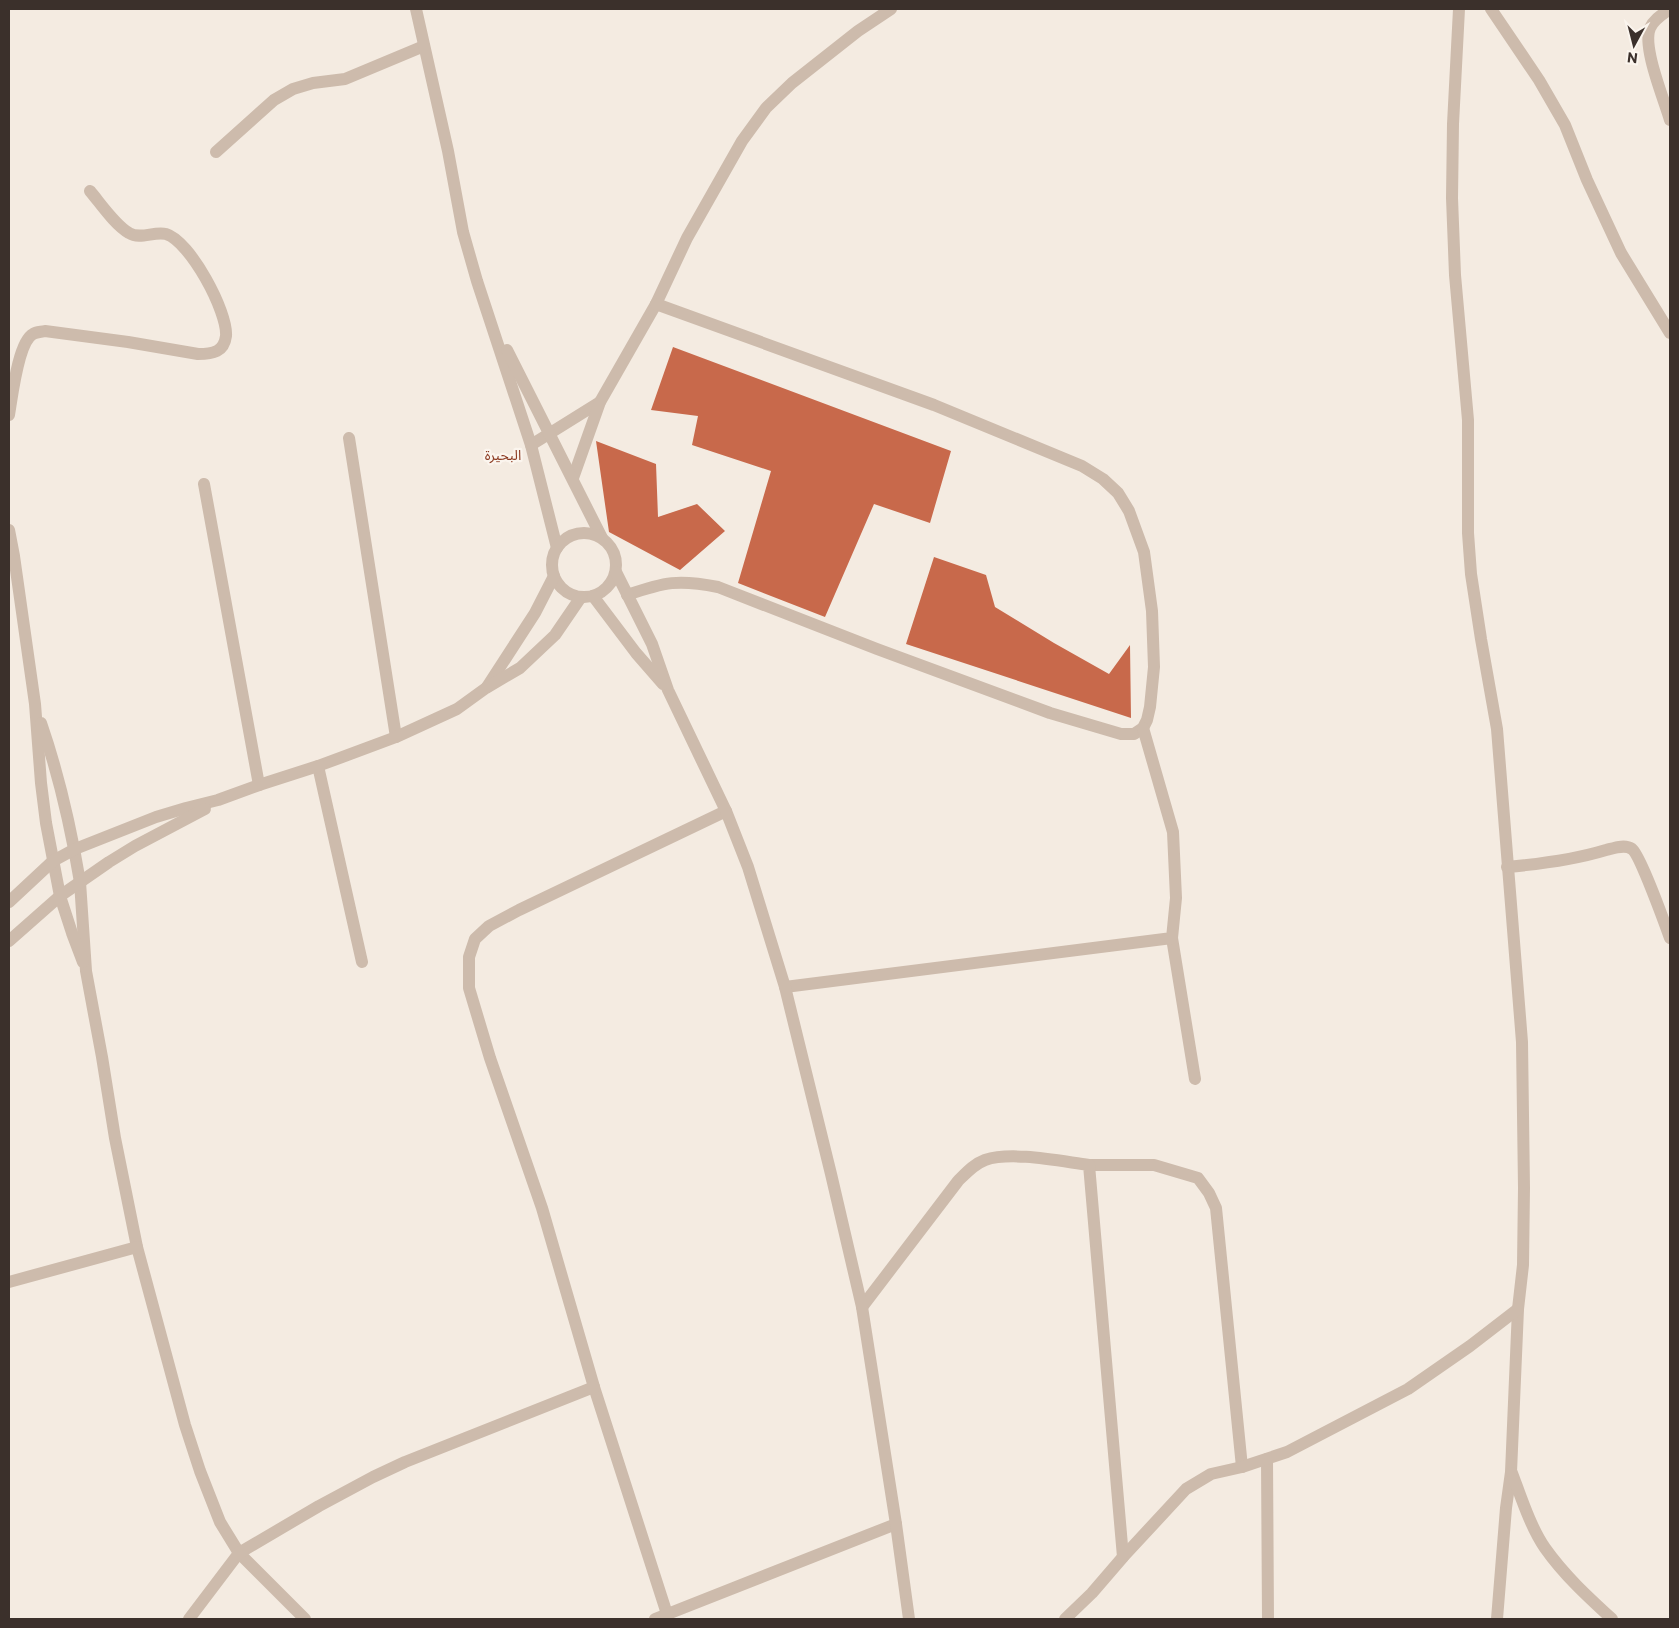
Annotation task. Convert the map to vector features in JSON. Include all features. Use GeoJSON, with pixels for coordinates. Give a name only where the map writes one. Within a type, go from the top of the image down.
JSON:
{"type":"FeatureCollection","features":[{"type":"Feature","properties":{"kind":"street"},"geometry":{"type":"LineString","coordinates":[[416,9],[448,151],[463,232],[477,281],[491,318],[531,445],[557,548]]}},
{"type":"Feature","properties":{"kind":"street"},"geometry":{"type":"LineString","coordinates":[[572,478],[600,402],[656,304],[687,238],[742,141],[766,108],[792,83],[858,31],[891,9]]}},
{"type":"Feature","properties":{"kind":"street"},"geometry":{"type":"LineString","coordinates":[[1459,9],[1453,124],[1452,198],[1455,275],[1468,420],[1469,541],[1475,605],[1497,730],[1522,1042],[1524,1133],[1523,1265],[1518,1309],[1511,1472],[1506,1508],[1497,1619]]}},
{"type":"Feature","properties":{"kind":"street"},"geometry":{"type":"LineString","coordinates":[[1491,9],[1539,80],[1565,125],[1587,180],[1620,253],[1670,333]]}},
{"type":"Feature","properties":{"kind":"street"},"geometry":{"type":"LineString","coordinates":[[1670,9],[1657,18],[1650,28],[1648,41],[1651,61],[1670,120]]}},
{"type":"Feature","properties":{"kind":"street"},"geometry":{"type":"LineString","coordinates":[[216,152],[274,100],[293,89],[312,83],[345,79],[424,46]]}},
{"type":"Feature","properties":{"kind":"street"},"geometry":{"type":"LineString","coordinates":[[9,416],[21,353],[28,339],[33,334],[45,331],[198,354],[208,354],[218,350],[224,344],[226,329],[218,304],[200,266],[175,239],[168,235],[154,233],[136,236],[130,234],[90,191]]}},
{"type":"Feature","properties":{"kind":"street"},"geometry":{"type":"LineString","coordinates":[[656,304],[934,405],[1082,466],[1103,479],[1118,493],[1129,511],[1144,552],[1152,611],[1154,667],[1150,707],[1143,728],[1173,832],[1176,898],[1172,938],[1195,1079]]}},
{"type":"Feature","properties":{"kind":"street"},"geometry":{"type":"LineString","coordinates":[[491,318],[602,538],[611,547],[616,559],[616,572],[652,644],[668,690],[726,811],[748,867],[784,987],[862,1307],[909,1619]]}},
{"type":"Feature","properties":{"kind":"street"},"geometry":{"type":"LineString","coordinates":[[531,445],[600,402]]}},
{"type":"Feature","properties":{"kind":"street"},"geometry":{"type":"LineString","coordinates":[[350,438],[396,737]]}},
{"type":"Feature","properties":{"kind":"street"},"geometry":{"type":"LineString","coordinates":[[204,484],[259,785]]}},
{"type":"Feature","properties":{"kind":"street"},"geometry":{"type":"LineString","coordinates":[[9,530],[35,704],[41,783],[53,862],[60,896],[86,971]]}},
{"type":"Feature","properties":{"kind":"street"},"geometry":{"type":"LineString","coordinates":[[602,538],[593,534],[583,533],[572,536],[564,541],[557,548],[553,562],[554,576],[558,584],[565,590],[587,596],[668,690]]}},
{"type":"Feature","properties":{"kind":"street"},"geometry":{"type":"LineString","coordinates":[[9,902],[53,862],[74,850],[156,818],[218,800],[318,766],[396,737],[457,709],[486,688],[505,679],[520,668],[555,636],[587,596],[608,587],[616,572]]}},
{"type":"Feature","properties":{"kind":"street"},"geometry":{"type":"LineString","coordinates":[[486,688],[535,613],[554,576]]}},
{"type":"Feature","properties":{"kind":"street"},"geometry":{"type":"LineString","coordinates":[[627,595],[656,584],[674,582],[691,582],[718,587],[877,649],[1050,713],[1121,734],[1134,734],[1143,728]]}},
{"type":"Feature","properties":{"kind":"street"},"geometry":{"type":"LineString","coordinates":[[35,704],[54,765],[74,850],[80,882],[86,971],[115,1138],[137,1247],[191,1444],[220,1522],[239,1553],[305,1619]]}},
{"type":"Feature","properties":{"kind":"street"},"geometry":{"type":"LineString","coordinates":[[318,766],[362,962]]}},
{"type":"Feature","properties":{"kind":"street"},"geometry":{"type":"LineString","coordinates":[[9,941],[60,896],[80,882],[135,846],[218,800]]}},
{"type":"Feature","properties":{"kind":"street"},"geometry":{"type":"LineString","coordinates":[[726,811],[489,926],[475,939],[469,957],[470,988],[474,1006],[542,1208],[661,1617],[896,1524]]}},
{"type":"Feature","properties":{"kind":"street"},"geometry":{"type":"LineString","coordinates":[[1507,867],[1548,864],[1614,848],[1631,848],[1644,871],[1670,938]]}},
{"type":"Feature","properties":{"kind":"street"},"geometry":{"type":"LineString","coordinates":[[784,987],[1172,938]]}},
{"type":"Feature","properties":{"kind":"street"},"geometry":{"type":"LineString","coordinates":[[862,1307],[958,1181],[970,1169],[984,1160],[1006,1156],[1089,1164],[1154,1165],[1198,1178],[1209,1193],[1216,1208],[1242,1466]]}},
{"type":"Feature","properties":{"kind":"street"},"geometry":{"type":"LineString","coordinates":[[1089,1164],[1122,1557]]}},
{"type":"Feature","properties":{"kind":"street"},"geometry":{"type":"LineString","coordinates":[[9,1282],[137,1247]]}},
{"type":"Feature","properties":{"kind":"street"},"geometry":{"type":"LineString","coordinates":[[1065,1619],[1092,1593],[1122,1557],[1186,1489],[1211,1474],[1267,1459],[1308,1442],[1408,1389],[1470,1346],[1518,1309]]}},
{"type":"Feature","properties":{"kind":"street"},"geometry":{"type":"LineString","coordinates":[[189,1619],[239,1553],[319,1506],[405,1462],[594,1387]]}},
{"type":"Feature","properties":{"kind":"street"},"geometry":{"type":"LineString","coordinates":[[1267,1459],[1268,1619]]}},
{"type":"Feature","properties":{"kind":"street"},"geometry":{"type":"LineString","coordinates":[[1511,1472],[1527,1514],[1544,1547],[1570,1580],[1612,1619]]}},
{"type":"Feature","properties":{"kind":"building"},"geometry":{"type":"Polygon","coordinates":[[[673,347],[951,451],[930,523],[874,504],[825,617],[738,583],[771,471],[692,445],[698,416],[651,410],[673,347]]]}},
{"type":"Feature","properties":{"kind":"building"},"geometry":{"type":"Polygon","coordinates":[[[596,441],[656,464],[658,517],[697,504],[725,531],[680,570],[609,532],[596,441]]]}},
{"type":"Feature","properties":{"kind":"building"},"geometry":{"type":"Polygon","coordinates":[[[934,557],[986,575],[995,607],[1109,674],[1130,645],[1131,718],[906,644],[934,557]]]}},
{"type":"Feature","properties":{"kind":"district","name":"البحيرة"},"geometry":{"type":"Point","coordinates":[503,455]}}]}
